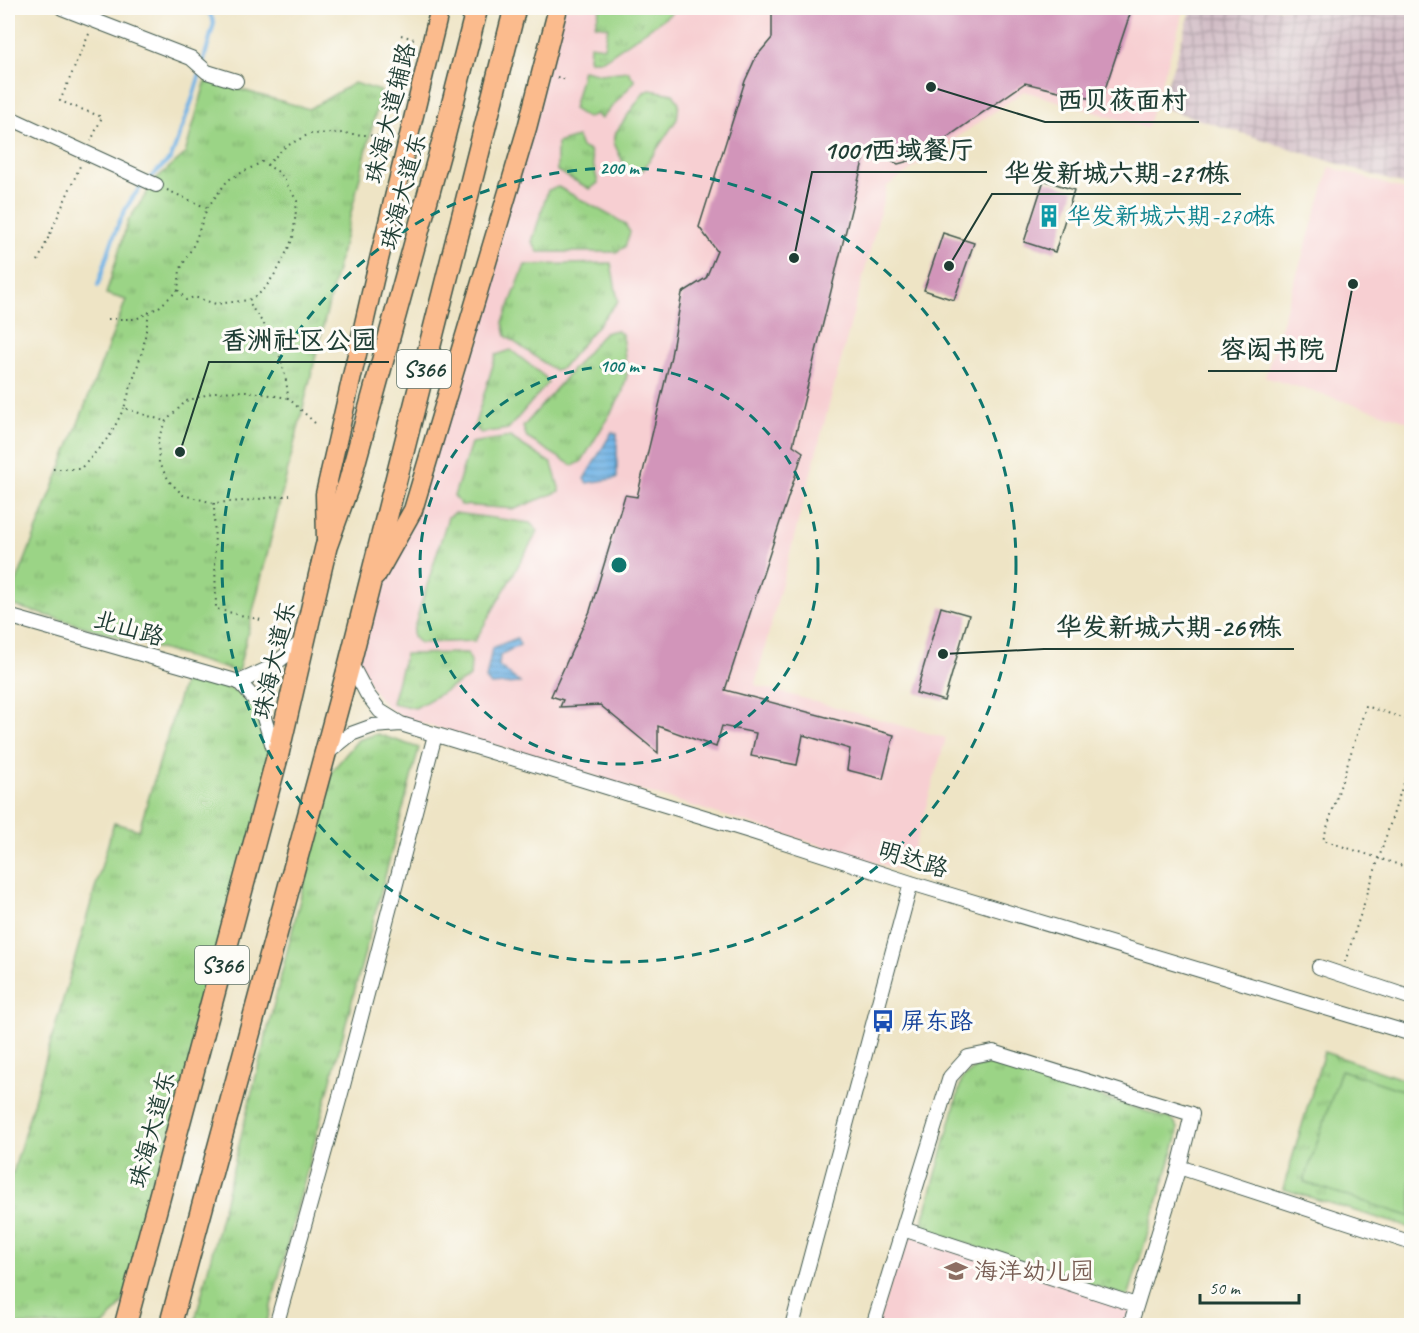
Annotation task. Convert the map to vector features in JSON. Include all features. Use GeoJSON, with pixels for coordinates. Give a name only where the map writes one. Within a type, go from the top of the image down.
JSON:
{"type":"FeatureCollection","features":[{"type":"Feature","properties":{"kind":"highway","name":"珠海大道东"},"geometry":{"type":"LineString","coordinates":[[125,1326],[277,758],[326,547],[349,483],[477,8]]}},
{"type":"Feature","properties":{"kind":"highway","name":"S366"},"geometry":{"type":"LineString","coordinates":[[170,1326],[326,754],[516,8]]}},
{"type":"Feature","properties":{"kind":"highway"},"geometry":{"type":"LineString","coordinates":[[111,1326],[136,1290]]}},
{"type":"Feature","properties":{"kind":"highway"},"geometry":{"type":"LineString","coordinates":[[175,1304],[177,1326]]}},
{"type":"Feature","properties":{"kind":"main road","name":"珠海大道辅路"},"geometry":{"type":"LineString","coordinates":[[326,547],[325,494],[440,8]]}},
{"type":"Feature","properties":{"kind":"main road"},"geometry":{"type":"LineString","coordinates":[[368,591],[412,510],[527,128],[558,8]]}},
{"type":"Feature","properties":{"kind":"street"},"geometry":{"type":"LineString","coordinates":[[62,8],[191,58],[202,67],[236,81]]}},
{"type":"Feature","properties":{"kind":"street"},"geometry":{"type":"LineString","coordinates":[[8,117],[150,183]]}},
{"type":"Feature","properties":{"kind":"street","name":"北山路"},"geometry":{"type":"LineString","coordinates":[[8,616],[239,682]]}},
{"type":"Feature","properties":{"kind":"street"},"geometry":{"type":"LineString","coordinates":[[277,758],[260,705],[239,682],[270,668],[305,639]]}},
{"type":"Feature","properties":{"kind":"street","name":"明达路"},"geometry":{"type":"LineString","coordinates":[[350,662],[380,711],[401,724],[1412,1035]]}},
{"type":"Feature","properties":{"kind":"street","name":"明达路"},"geometry":{"type":"LineString","coordinates":[[326,754],[351,734],[374,726],[401,724]]}},
{"type":"Feature","properties":{"kind":"street"},"geometry":{"type":"LineString","coordinates":[[276,1326],[341,1093],[435,735]]}},
{"type":"Feature","properties":{"kind":"street"},"geometry":{"type":"LineString","coordinates":[[792,1326],[911,882]]}},
{"type":"Feature","properties":{"kind":"street"},"geometry":{"type":"LineString","coordinates":[[1319,967],[1412,998]]}},
{"type":"Feature","properties":{"kind":"street"},"geometry":{"type":"LineString","coordinates":[[873,1326],[950,1077],[968,1057],[993,1052],[1192,1114],[1179,1167],[1130,1326]]}},
{"type":"Feature","properties":{"kind":"street"},"geometry":{"type":"LineString","coordinates":[[1179,1167],[1412,1243]]}},
{"type":"Feature","properties":{"kind":"street"},"geometry":{"type":"LineString","coordinates":[[903,1229],[1136,1305]]}},
{"type":"Feature","properties":{"kind":"path"},"geometry":{"type":"LineString","coordinates":[[267,165],[285,147],[309,134],[340,133],[378,136]]}},
{"type":"Feature","properties":{"kind":"path"},"geometry":{"type":"LineString","coordinates":[[108,319],[136,319],[159,307],[178,290],[180,270],[195,242],[207,208],[228,180],[262,162],[280,173],[297,201],[293,238],[279,268],[263,291],[249,300],[216,304],[195,297],[186,300],[178,290]]}},
{"type":"Feature","properties":{"kind":"path"},"geometry":{"type":"LineString","coordinates":[[150,183],[207,208]]}},
{"type":"Feature","properties":{"kind":"path"},"geometry":{"type":"LineString","coordinates":[[249,300],[253,311],[268,329],[279,353],[288,398]]}},
{"type":"Feature","properties":{"kind":"path"},"geometry":{"type":"LineString","coordinates":[[52,469],[80,469],[111,434],[124,408],[142,349],[149,312]]}},
{"type":"Feature","properties":{"kind":"path"},"geometry":{"type":"LineString","coordinates":[[290,495],[214,503],[183,495],[170,482],[159,464],[158,439],[165,422],[186,402],[215,392],[246,391],[288,398],[315,423]]}},
{"type":"Feature","properties":{"kind":"path"},"geometry":{"type":"LineString","coordinates":[[124,408],[165,422]]}},
{"type":"Feature","properties":{"kind":"path"},"geometry":{"type":"LineString","coordinates":[[214,503],[216,609],[261,620]]}},
{"type":"Feature","properties":{"kind":"path"},"geometry":{"type":"LineString","coordinates":[[1412,721],[1366,706],[1323,840],[1412,869]]}},
{"type":"Feature","properties":{"kind":"path"},"geometry":{"type":"LineString","coordinates":[[1341,974],[1412,757]]}},
{"type":"Feature","properties":{"kind":"shaded area"},"geometry":{"type":"Polygon","coordinates":[[[564,8],[1185,8],[1147,128],[1024,91],[887,186],[755,685],[946,738],[907,872],[402,717],[386,706],[372,689],[358,660],[378,594],[419,511],[564,8]]]}},
{"type":"Feature","properties":{"kind":"shaded area"},"geometry":{"type":"Polygon","coordinates":[[[1192,8],[1411,8],[1411,187],[1160,107],[1192,8]]]}},
{"type":"Feature","properties":{"kind":"shaded area"},"geometry":{"type":"Polygon","coordinates":[[[1330,167],[1411,192],[1411,422],[1265,377],[1330,167]]]}},
{"type":"Feature","properties":{"kind":"shaded area","name":"海洋幼儿园"},"geometry":{"type":"Polygon","coordinates":[[[906,1233],[1132,1308],[1126,1325],[877,1326],[906,1233]]]}},
{"type":"Feature","properties":{"kind":"green space"},"geometry":{"type":"Polygon","coordinates":[[[600,8],[666,8],[672,13],[603,60],[589,60],[590,45],[604,47],[608,27],[595,25],[600,8]]]}},
{"type":"Feature","properties":{"kind":"green space"},"geometry":{"type":"Polygon","coordinates":[[[583,70],[601,74],[628,71],[635,81],[601,119],[596,114],[587,118],[573,109],[583,70]]]}},
{"type":"Feature","properties":{"kind":"green space"},"geometry":{"type":"Polygon","coordinates":[[[206,80],[309,109],[354,83],[381,91],[238,672],[8,604],[126,300],[106,294],[128,221],[157,178],[185,154],[206,80]]]}},
{"type":"Feature","properties":{"kind":"green space"},"geometry":{"type":"Polygon","coordinates":[[[650,90],[673,94],[679,103],[677,119],[643,170],[634,173],[626,169],[614,143],[616,132],[644,92],[650,90]]]}},
{"type":"Feature","properties":{"kind":"green space"},"geometry":{"type":"Polygon","coordinates":[[[577,137],[581,147],[590,151],[598,183],[590,189],[557,171],[557,143],[577,137]]]}},
{"type":"Feature","properties":{"kind":"green space"},"geometry":{"type":"Polygon","coordinates":[[[558,187],[624,223],[630,232],[625,247],[616,252],[538,252],[532,242],[548,190],[558,187]]]}},
{"type":"Feature","properties":{"kind":"green space"},"geometry":{"type":"Polygon","coordinates":[[[611,263],[618,301],[562,368],[554,370],[506,336],[503,322],[525,265],[611,263]]]}},
{"type":"Feature","properties":{"kind":"green space"},"geometry":{"type":"Polygon","coordinates":[[[616,330],[622,334],[627,375],[622,394],[582,461],[573,466],[527,438],[523,427],[604,333],[616,330]]]}},
{"type":"Feature","properties":{"kind":"green space"},"geometry":{"type":"Polygon","coordinates":[[[511,350],[545,377],[548,383],[508,429],[481,433],[474,427],[496,355],[511,350]]]}},
{"type":"Feature","properties":{"kind":"green space"},"geometry":{"type":"Polygon","coordinates":[[[510,437],[552,464],[560,491],[515,509],[461,505],[454,496],[471,443],[510,437]]]}},
{"type":"Feature","properties":{"kind":"green space"},"geometry":{"type":"Polygon","coordinates":[[[455,513],[530,523],[538,531],[475,641],[420,643],[413,637],[413,631],[448,517],[455,513]]]}},
{"type":"Feature","properties":{"kind":"green space"},"geometry":{"type":"Polygon","coordinates":[[[467,653],[471,661],[470,677],[415,708],[392,703],[405,654],[467,653]]]}},
{"type":"Feature","properties":{"kind":"green space"},"geometry":{"type":"Polygon","coordinates":[[[185,677],[234,690],[255,707],[273,758],[132,1287],[104,1325],[8,1325],[8,1172],[13,1173],[114,823],[139,830],[185,677]]]}},
{"type":"Feature","properties":{"kind":"green space"},"geometry":{"type":"Polygon","coordinates":[[[377,734],[419,748],[266,1325],[194,1325],[332,771],[358,740],[377,734]]]}},
{"type":"Feature","properties":{"kind":"green space"},"geometry":{"type":"Polygon","coordinates":[[[1324,1052],[1411,1082],[1411,1228],[1283,1189],[1324,1052]]]}},
{"type":"Feature","properties":{"kind":"green space"},"geometry":{"type":"Polygon","coordinates":[[[995,1063],[1173,1120],[1178,1128],[1177,1138],[1128,1297],[921,1229],[962,1079],[976,1067],[995,1063]]]}},
{"type":"Feature","properties":{"kind":"green space"},"geometry":{"type":"Polygon","coordinates":[[[1341,1070],[1411,1093],[1411,1217],[1304,1182],[1341,1070]]]}},
{"type":"Feature","properties":{"kind":"water"},"geometry":{"type":"Polygon","coordinates":[[[612,432],[617,434],[617,478],[587,483],[584,479],[612,432]]]}},
{"type":"Feature","properties":{"kind":"water"},"geometry":{"type":"Polygon","coordinates":[[[517,638],[520,645],[500,655],[499,666],[520,683],[491,685],[486,679],[492,648],[517,638]]]}},
{"type":"Feature","properties":{"kind":"building"},"geometry":{"type":"Polygon","coordinates":[[[772,8],[1132,8],[1101,101],[1025,83],[916,159],[898,164],[866,149],[793,445],[803,452],[725,690],[894,735],[883,779],[847,770],[850,749],[803,735],[797,765],[751,756],[756,733],[722,726],[716,747],[658,726],[658,753],[600,705],[560,707],[563,700],[551,696],[590,611],[625,495],[637,497],[671,356],[682,293],[706,278],[717,251],[699,227],[745,81],[756,57],[772,38],[772,8]]]}},
{"type":"Feature","properties":{"kind":"building","name":"华发新城六期-270栋"},"geometry":{"type":"Polygon","coordinates":[[[1044,180],[1074,190],[1055,252],[1024,242],[1044,180]]]}},
{"type":"Feature","properties":{"kind":"building"},"geometry":{"type":"Polygon","coordinates":[[[943,233],[974,243],[954,300],[924,290],[943,233]]]}},
{"type":"Feature","properties":{"kind":"building"},"geometry":{"type":"Polygon","coordinates":[[[941,607],[969,615],[944,701],[916,693],[941,607]]]}},
{"type":"Feature","properties":{"kind":"waterway"},"geometry":{"type":"LineString","coordinates":[[203,63],[214,23],[207,8]]}},
{"type":"Feature","properties":{"kind":"waterway"},"geometry":{"type":"LineString","coordinates":[[150,178],[171,158],[201,70]]}},
{"type":"Feature","properties":{"kind":"waterway"},"geometry":{"type":"LineString","coordinates":[[98,285],[121,217],[145,183]]}},
{"type":"Feature","properties":{"kind":"place","name":"西贝莜面村"},"geometry":{"type":"Point","coordinates":[931,87]}},
{"type":"Feature","properties":{"kind":"place","name":"华发新城六期-270栋"},"geometry":{"type":"Point","coordinates":[1049,216]}},
{"type":"Feature","properties":{"kind":"place","name":"1001西域餐厅"},"geometry":{"type":"Point","coordinates":[794,258]}},
{"type":"Feature","properties":{"kind":"place","name":"华发新城六期-271栋"},"geometry":{"type":"Point","coordinates":[949,266]}},
{"type":"Feature","properties":{"kind":"place","name":"容闳书院"},"geometry":{"type":"Point","coordinates":[1353,284]}},
{"type":"Feature","properties":{"kind":"place","name":"香洲社区公园"},"geometry":{"type":"Point","coordinates":[180,452]}},
{"type":"Feature","properties":{"kind":"place","name":"华发新城六期-269栋"},"geometry":{"type":"Point","coordinates":[943,654]}},
{"type":"Feature","properties":{"kind":"place","name":"屏东路"},"geometry":{"type":"Point","coordinates":[883,1021]}},
{"type":"Feature","properties":{"kind":"place","name":"海洋幼儿园"},"geometry":{"type":"Point","coordinates":[956,1271]}}]}
